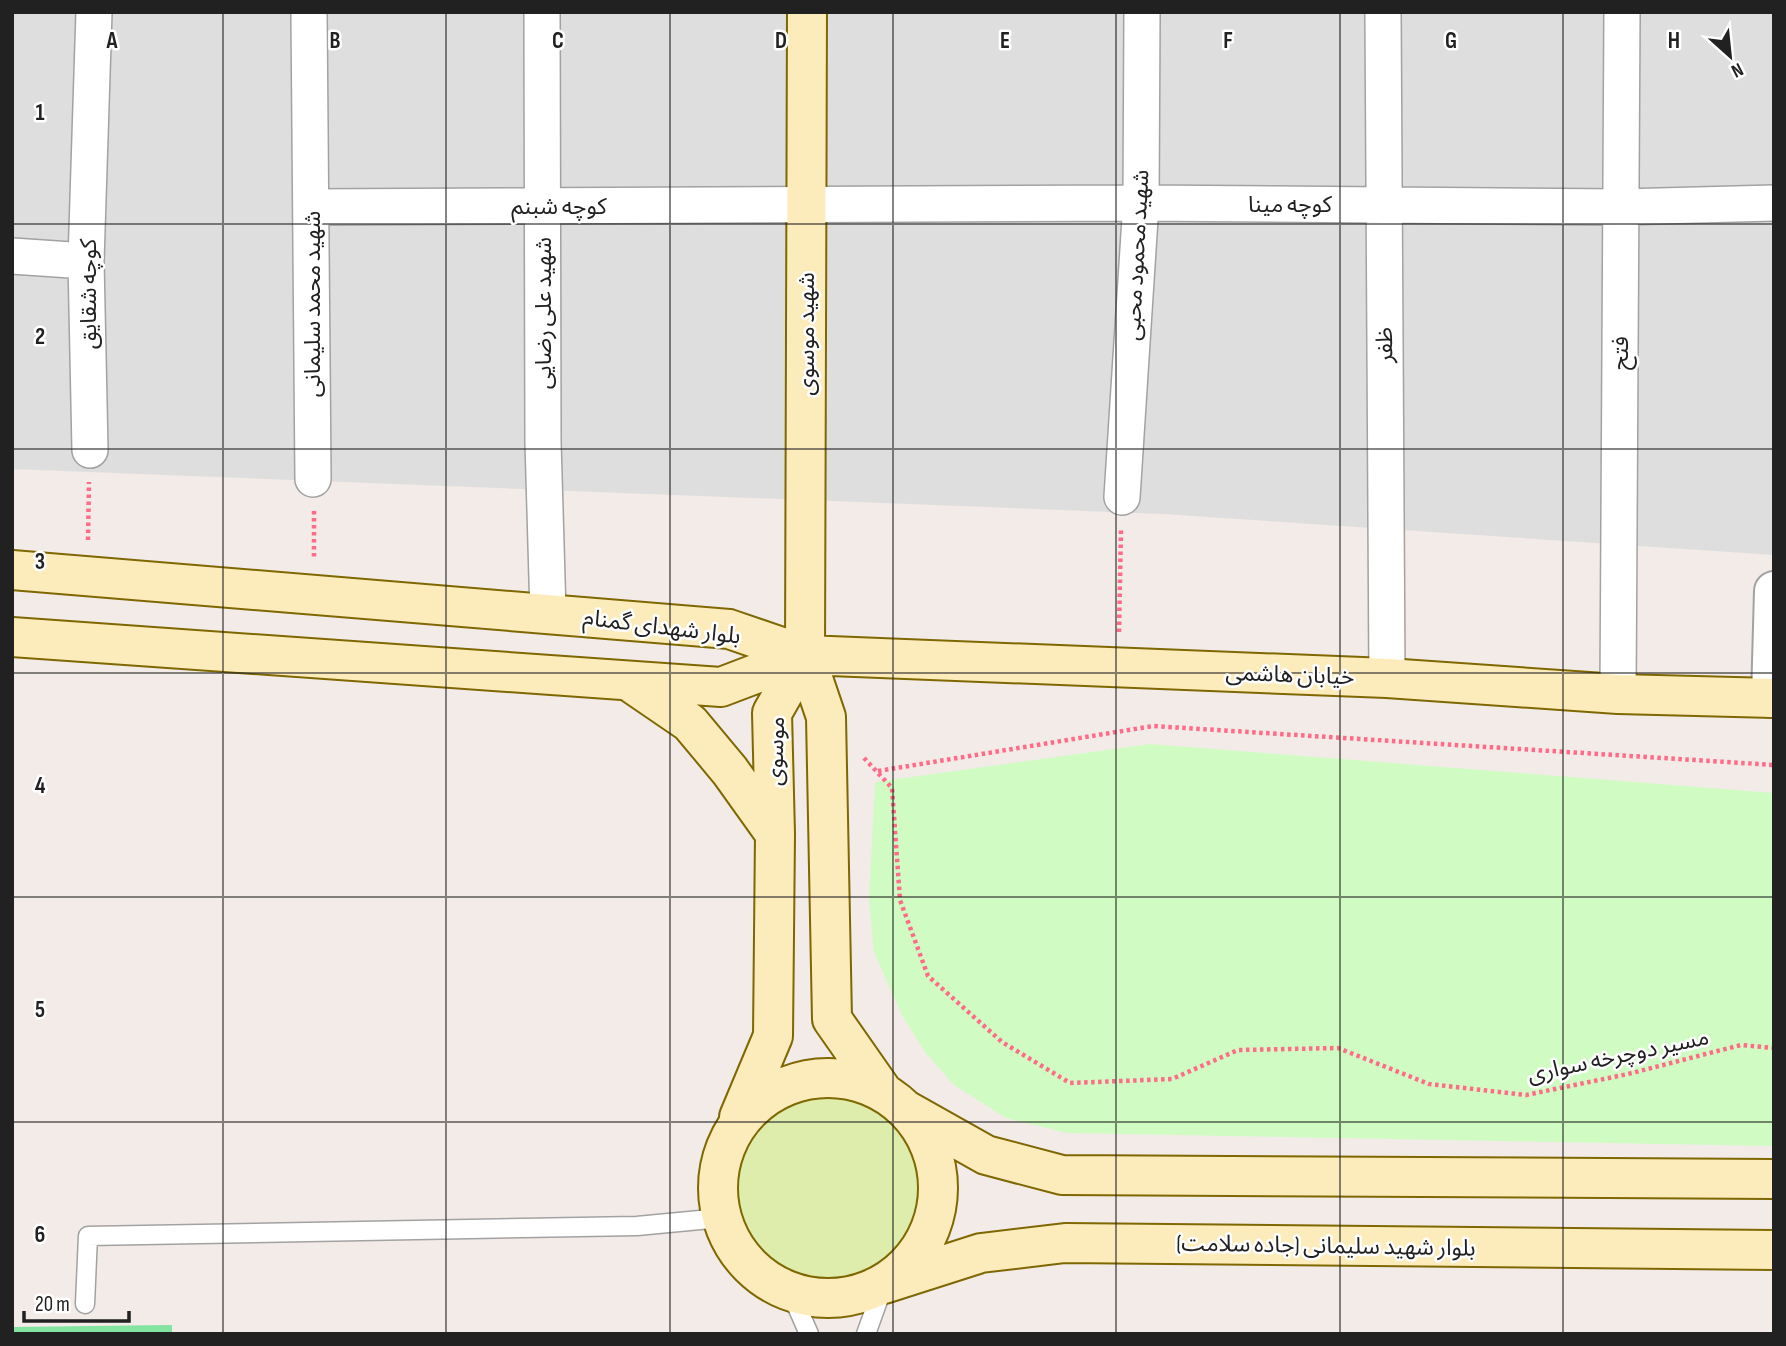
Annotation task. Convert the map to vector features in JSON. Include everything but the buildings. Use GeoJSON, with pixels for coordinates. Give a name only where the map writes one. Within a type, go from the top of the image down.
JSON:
{"type":"FeatureCollection","features":[{"type":"Feature","properties":{"kind":"main road","name":"شهید موسوی"},"geometry":{"type":"LineString","coordinates":[[805,655],[807,12]]}},
{"type":"Feature","properties":{"kind":"main road","name":"بلوار شهدای گمنام"},"geometry":{"type":"LineString","coordinates":[[12,570],[729,629],[805,655]]}},
{"type":"Feature","properties":{"kind":"main road","name":"بلوار شهدای گمنام"},"geometry":{"type":"LineString","coordinates":[[12,637],[721,687],[805,655]]}},
{"type":"Feature","properties":{"kind":"main road","name":"خیابان هاشمی"},"geometry":{"type":"LineString","coordinates":[[805,655],[1387,678],[1618,694],[1772,698]]}},
{"type":"Feature","properties":{"kind":"main road","name":"موسوی"},"geometry":{"type":"LineString","coordinates":[[805,655],[825,717],[832,1019],[895,1101]]}},
{"type":"Feature","properties":{"kind":"main road","name":"موسوی"},"geometry":{"type":"LineString","coordinates":[[732,1134],[773,1036],[775,834],[772,713],[805,655]]}},
{"type":"Feature","properties":{"kind":"main road"},"geometry":{"type":"LineString","coordinates":[[628,681],[690,723],[730,771],[775,834]]}},
{"type":"Feature","properties":{"kind":"main road"},"geometry":{"type":"LineString","coordinates":[[895,1101],[923,1133],[935,1158],[939,1188],[935,1216],[924,1243],[907,1266],[884,1284],[862,1293],[839,1298],[815,1298],[791,1293],[768,1281],[747,1264],[731,1243],[721,1218],[717,1189],[721,1161],[732,1134],[749,1111],[772,1093],[799,1082],[828,1078],[856,1081],[895,1101],[986,1155],[1062,1175],[1774,1179]]}},
{"type":"Feature","properties":{"kind":"main road","name":"بلوار شهید سلیمانی (جاده سلامت)"},"geometry":{"type":"LineString","coordinates":[[884,1284],[981,1253],[1065,1243],[1774,1250]]}},
{"type":"Feature","properties":{"kind":"street","name":"کوچه شقایق"},"geometry":{"type":"LineString","coordinates":[[90,450],[86,261],[94,12]]}},
{"type":"Feature","properties":{"kind":"street","name":"شهید محمد سلیمانی"},"geometry":{"type":"LineString","coordinates":[[309,12],[313,479]]}},
{"type":"Feature","properties":{"kind":"street","name":"شهید علی رضایی"},"geometry":{"type":"LineString","coordinates":[[542,12],[543,442],[548,613]]}},
{"type":"Feature","properties":{"kind":"street","name":"شهید محمود محبی"},"geometry":{"type":"LineString","coordinates":[[1122,497],[1140,203],[1142,12]]}},
{"type":"Feature","properties":{"kind":"street","name":"ظفر"},"geometry":{"type":"LineString","coordinates":[[1383,12],[1387,678]]}},
{"type":"Feature","properties":{"kind":"street","name":"فتح"},"geometry":{"type":"LineString","coordinates":[[1618,694],[1622,12]]}},
{"type":"Feature","properties":{"kind":"street","name":"کوچه مینا"},"geometry":{"type":"LineString","coordinates":[[806,204],[1140,203],[1620,207],[1774,203]]}},
{"type":"Feature","properties":{"kind":"street","name":"کوچه شبنم"},"geometry":{"type":"LineString","coordinates":[[311,207],[806,204]]}},
{"type":"Feature","properties":{"kind":"street"},"geometry":{"type":"LineString","coordinates":[[12,256],[86,261]]}},
{"type":"Feature","properties":{"kind":"street"},"geometry":{"type":"LineString","coordinates":[[1772,698],[1774,591]]}},
{"type":"Feature","properties":{"kind":"lane"},"geometry":{"type":"LineString","coordinates":[[85,1304],[88,1236],[637,1226],[721,1218]]}},
{"type":"Feature","properties":{"kind":"lane"},"geometry":{"type":"LineString","coordinates":[[866,1334],[884,1284]]}},
{"type":"Feature","properties":{"kind":"lane"},"geometry":{"type":"LineString","coordinates":[[791,1293],[809,1334]]}},
{"type":"Feature","properties":{"kind":"path"},"geometry":{"type":"LineString","coordinates":[[87,575],[90,450]]}},
{"type":"Feature","properties":{"kind":"path"},"geometry":{"type":"LineString","coordinates":[[313,479],[314,596]]}},
{"type":"Feature","properties":{"kind":"path"},"geometry":{"type":"LineString","coordinates":[[1118,667],[1122,497]]}},
{"type":"Feature","properties":{"kind":"path","name":"مسیر دوچرخه سواری"},"geometry":{"type":"LineString","coordinates":[[825,717],[892,788],[900,900],[928,976],[1002,1042],[1070,1083],[1172,1079],[1237,1050],[1338,1048],[1429,1084],[1526,1095],[1629,1074],[1741,1045],[1774,1048]]}},
{"type":"Feature","properties":{"kind":"path"},"geometry":{"type":"LineString","coordinates":[[877,772],[1153,726],[1774,765]]}},
{"type":"Feature","properties":{"kind":"shaded area"},"geometry":{"type":"Polygon","coordinates":[[[12,12],[1774,12],[1774,555],[1163,514],[12,469],[12,12]]]}},
{"type":"Feature","properties":{"kind":"green space"},"geometry":{"type":"Polygon","coordinates":[[[1150,744],[1774,793],[1774,1146],[1067,1133],[1006,1118],[954,1085],[925,1052],[902,1015],[874,952],[869,899],[875,782],[1150,744]]]}},
{"type":"Feature","properties":{"kind":"green space"},"geometry":{"type":"Polygon","coordinates":[[[828,1097],[863,1104],[892,1124],[912,1153],[919,1188],[912,1223],[892,1252],[863,1272],[828,1279],[793,1272],[764,1252],[744,1223],[737,1188],[744,1153],[764,1124],[793,1104],[828,1097]]]}},
{"type":"Feature","properties":{"kind":"green space"},"geometry":{"type":"Polygon","coordinates":[[[172,1325],[172,1334],[12,1334],[12,1327],[172,1325]]]}}]}
